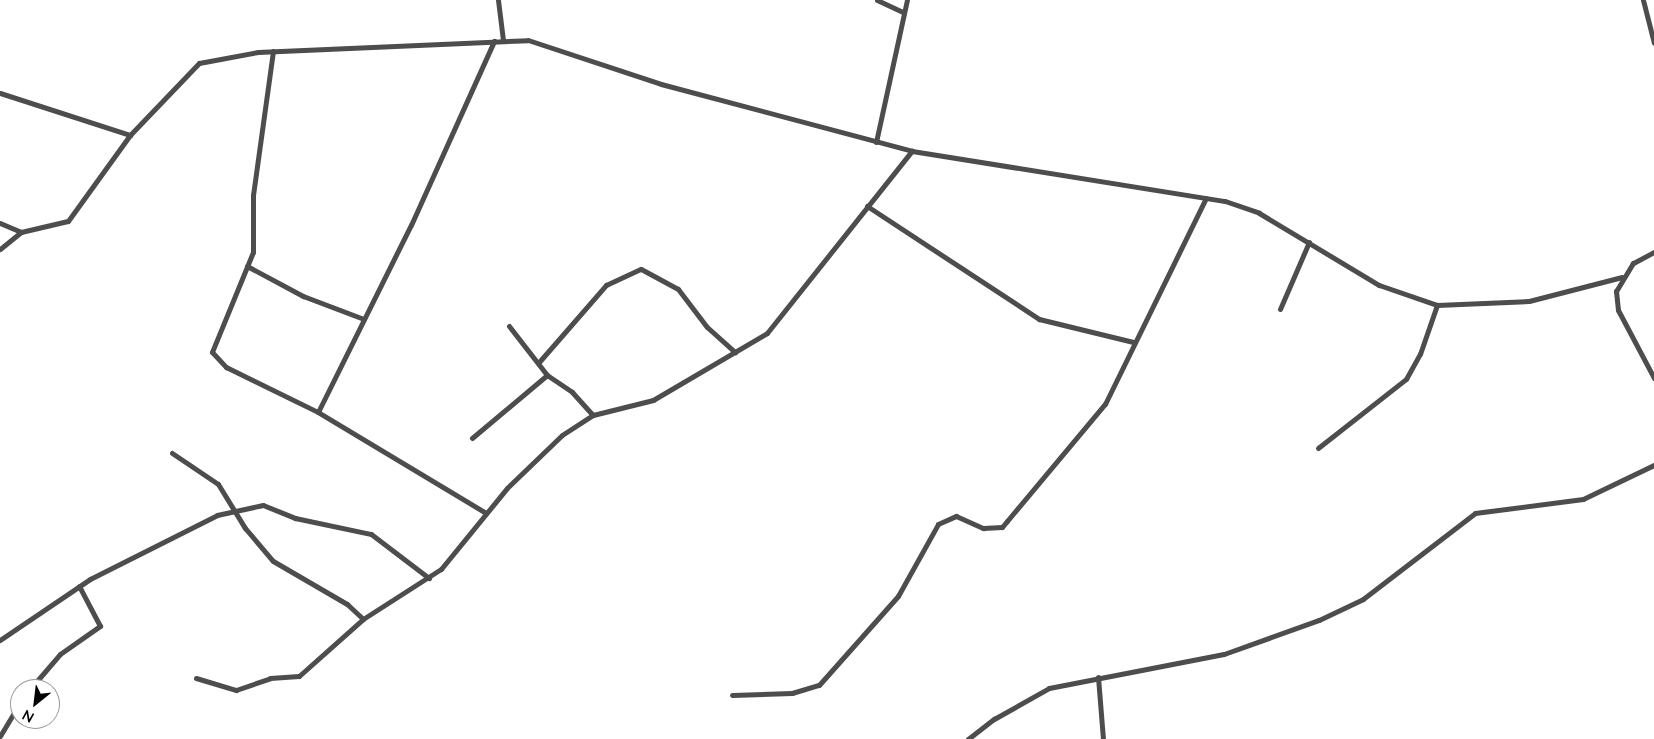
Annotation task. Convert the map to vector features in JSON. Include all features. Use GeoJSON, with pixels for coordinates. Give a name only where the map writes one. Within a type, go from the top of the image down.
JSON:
{"type":"FeatureCollection","features":[{"type":"Feature","properties":{"kind":"street"},"geometry":{"type":"LineString","coordinates":[[498,0],[503,40]]}},
{"type":"Feature","properties":{"kind":"street"},"geometry":{"type":"LineString","coordinates":[[877,0],[903,12]]}},
{"type":"Feature","properties":{"kind":"street"},"geometry":{"type":"LineString","coordinates":[[876,142],[907,0]]}},
{"type":"Feature","properties":{"kind":"street"},"geometry":{"type":"LineString","coordinates":[[1644,0],[1654,43]]}},
{"type":"Feature","properties":{"kind":"street"},"geometry":{"type":"LineString","coordinates":[[0,249],[21,232],[68,221],[130,135],[200,63],[273,51],[528,40],[573,53],[661,84],[912,151],[1206,198],[1259,214],[1379,285],[1437,305],[1529,302],[1622,278]]}},
{"type":"Feature","properties":{"kind":"street"},"geometry":{"type":"LineString","coordinates":[[318,412],[494,41]]}},
{"type":"Feature","properties":{"kind":"street"},"geometry":{"type":"LineString","coordinates":[[273,51],[253,195],[252,252],[212,352],[215,360],[318,412],[486,513]]}},
{"type":"Feature","properties":{"kind":"street"},"geometry":{"type":"LineString","coordinates":[[0,93],[130,135]]}},
{"type":"Feature","properties":{"kind":"street"},"geometry":{"type":"LineString","coordinates":[[196,678],[236,690],[270,678],[299,676],[363,619],[429,578],[451,560],[486,513],[542,452],[593,415],[653,400],[735,352],[779,322],[867,206],[912,151]]}},
{"type":"Feature","properties":{"kind":"street"},"geometry":{"type":"LineString","coordinates":[[732,695],[792,694],[819,685],[898,596],[938,524],[956,516],[983,528],[1002,527],[1105,404],[1132,342],[1206,198]]}},
{"type":"Feature","properties":{"kind":"street"},"geometry":{"type":"LineString","coordinates":[[867,206],[1039,319],[1132,342]]}},
{"type":"Feature","properties":{"kind":"street"},"geometry":{"type":"LineString","coordinates":[[0,223],[21,232]]}},
{"type":"Feature","properties":{"kind":"street"},"geometry":{"type":"LineString","coordinates":[[1280,309],[1309,242]]}},
{"type":"Feature","properties":{"kind":"street"},"geometry":{"type":"LineString","coordinates":[[1654,252],[1632,263],[1616,291],[1618,310],[1654,378]]}},
{"type":"Feature","properties":{"kind":"street"},"geometry":{"type":"LineString","coordinates":[[247,266],[304,296],[364,318]]}},
{"type":"Feature","properties":{"kind":"street"},"geometry":{"type":"LineString","coordinates":[[539,362],[606,285],[641,269],[678,289],[707,327],[735,352]]}},
{"type":"Feature","properties":{"kind":"street"},"geometry":{"type":"LineString","coordinates":[[1318,448],[1406,378],[1420,354],[1437,305]]}},
{"type":"Feature","properties":{"kind":"street"},"geometry":{"type":"LineString","coordinates":[[509,326],[539,362],[547,375],[572,392],[593,415]]}},
{"type":"Feature","properties":{"kind":"street"},"geometry":{"type":"LineString","coordinates":[[472,438],[547,375]]}},
{"type":"Feature","properties":{"kind":"street"},"geometry":{"type":"LineString","coordinates":[[172,453],[212,478],[232,510],[273,561],[348,604],[363,619]]}},
{"type":"Feature","properties":{"kind":"street"},"geometry":{"type":"LineString","coordinates":[[968,739],[1040,692],[1098,677],[1224,654],[1261,643],[1363,599],[1475,513],[1583,499],[1654,465]]}},
{"type":"Feature","properties":{"kind":"street"},"geometry":{"type":"LineString","coordinates":[[0,640],[79,586],[232,510],[269,505],[295,518],[371,534],[429,578]]}},
{"type":"Feature","properties":{"kind":"street"},"geometry":{"type":"LineString","coordinates":[[39,679],[60,654],[100,626],[79,586]]}},
{"type":"Feature","properties":{"kind":"street"},"geometry":{"type":"LineString","coordinates":[[1098,677],[1103,739]]}},
{"type":"Feature","properties":{"kind":"street"},"geometry":{"type":"LineString","coordinates":[[0,736],[10,720]]}}]}
